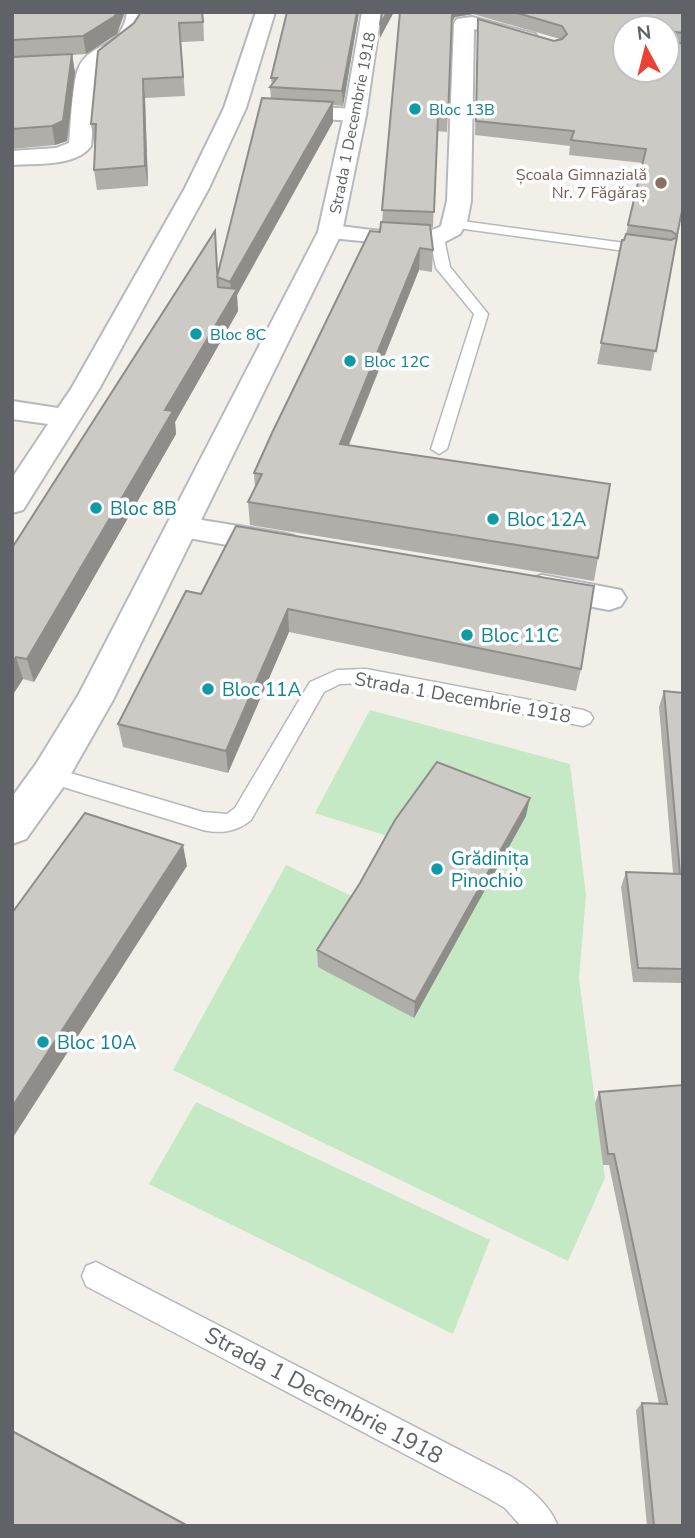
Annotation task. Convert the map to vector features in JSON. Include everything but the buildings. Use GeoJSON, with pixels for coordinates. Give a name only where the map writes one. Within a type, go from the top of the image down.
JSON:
{"type":"FeatureCollection","features":[{"type":"Feature","properties":{"kind":"street"},"geometry":{"type":"LineString","coordinates":[[12,158],[60,155],[80,146],[88,71],[92,63],[130,38],[136,27],[137,12]]}},
{"type":"Feature","properties":{"kind":"street"},"geometry":{"type":"LineString","coordinates":[[12,503],[67,418],[173,234],[235,108],[266,12]]}},
{"type":"Feature","properties":{"kind":"street","name":"Strada 1 Decembrie 1918"},"geometry":{"type":"LineString","coordinates":[[12,828],[50,775],[95,700],[330,232],[355,115],[372,12]]}},
{"type":"Feature","properties":{"kind":"street"},"geometry":{"type":"LineString","coordinates":[[446,231],[459,201],[464,23],[553,46]]}},
{"type":"Feature","properties":{"kind":"street"},"geometry":{"type":"LineString","coordinates":[[66,64],[92,63]]}},
{"type":"Feature","properties":{"kind":"street"},"geometry":{"type":"LineString","coordinates":[[235,108],[355,115]]}},
{"type":"Feature","properties":{"kind":"street","name":"Strada 1 Decembrie 1918"},"geometry":{"type":"LineString","coordinates":[[330,232],[446,231]]}},
{"type":"Feature","properties":{"kind":"street"},"geometry":{"type":"LineString","coordinates":[[12,410],[67,418]]}},
{"type":"Feature","properties":{"kind":"street"},"geometry":{"type":"LineString","coordinates":[[183,527],[307,548]]}},
{"type":"Feature","properties":{"kind":"street"},"geometry":{"type":"LineString","coordinates":[[513,582],[609,598]]}},
{"type":"Feature","properties":{"kind":"lane"},"geometry":{"type":"LineString","coordinates":[[439,449],[481,314],[440,261],[446,231],[667,253]]}},
{"type":"Feature","properties":{"kind":"lane","name":"Strada 1 Decembrie 1918"},"geometry":{"type":"LineString","coordinates":[[50,775],[203,821],[215,824],[234,822],[243,814],[317,687],[337,677],[377,678],[583,718]]}},
{"type":"Feature","properties":{"kind":"lane","name":"Strada 1 Decembrie 1918"},"geometry":{"type":"LineString","coordinates":[[96,1276],[499,1487],[516,1497],[542,1526]]}},
{"type":"Feature","properties":{"kind":"green space"},"geometry":{"type":"Polygon","coordinates":[[[370,710],[570,764],[586,895],[579,978],[605,1178],[568,1261],[173,1070],[286,865],[360,900],[394,838],[315,813],[370,710]]]}},
{"type":"Feature","properties":{"kind":"green space"},"geometry":{"type":"Polygon","coordinates":[[[196,1102],[490,1240],[453,1334],[149,1184],[196,1102]]]}},
{"type":"Feature","properties":{"kind":"place","name":"Bloc 13B"},"geometry":{"type":"Point","coordinates":[415,109]}},
{"type":"Feature","properties":{"kind":"place","name":"Școala Gimnazială Nr. 7 Făgăraș"},"geometry":{"type":"Point","coordinates":[661,183]}},
{"type":"Feature","properties":{"kind":"place","name":"Bloc 8C"},"geometry":{"type":"Point","coordinates":[196,334]}},
{"type":"Feature","properties":{"kind":"place","name":"Bloc 12C"},"geometry":{"type":"Point","coordinates":[350,361]}},
{"type":"Feature","properties":{"kind":"place","name":"Bloc 8B"},"geometry":{"type":"Point","coordinates":[96,508]}},
{"type":"Feature","properties":{"kind":"place","name":"Bloc 12A"},"geometry":{"type":"Point","coordinates":[493,519]}},
{"type":"Feature","properties":{"kind":"place","name":"Bloc 11C"},"geometry":{"type":"Point","coordinates":[467,635]}},
{"type":"Feature","properties":{"kind":"place","name":"Bloc 11A"},"geometry":{"type":"Point","coordinates":[208,689]}},
{"type":"Feature","properties":{"kind":"place","name":"Grădinița Pinochio"},"geometry":{"type":"Point","coordinates":[437,869]}},
{"type":"Feature","properties":{"kind":"place","name":"Bloc 10A"},"geometry":{"type":"Point","coordinates":[43,1042]}}]}
